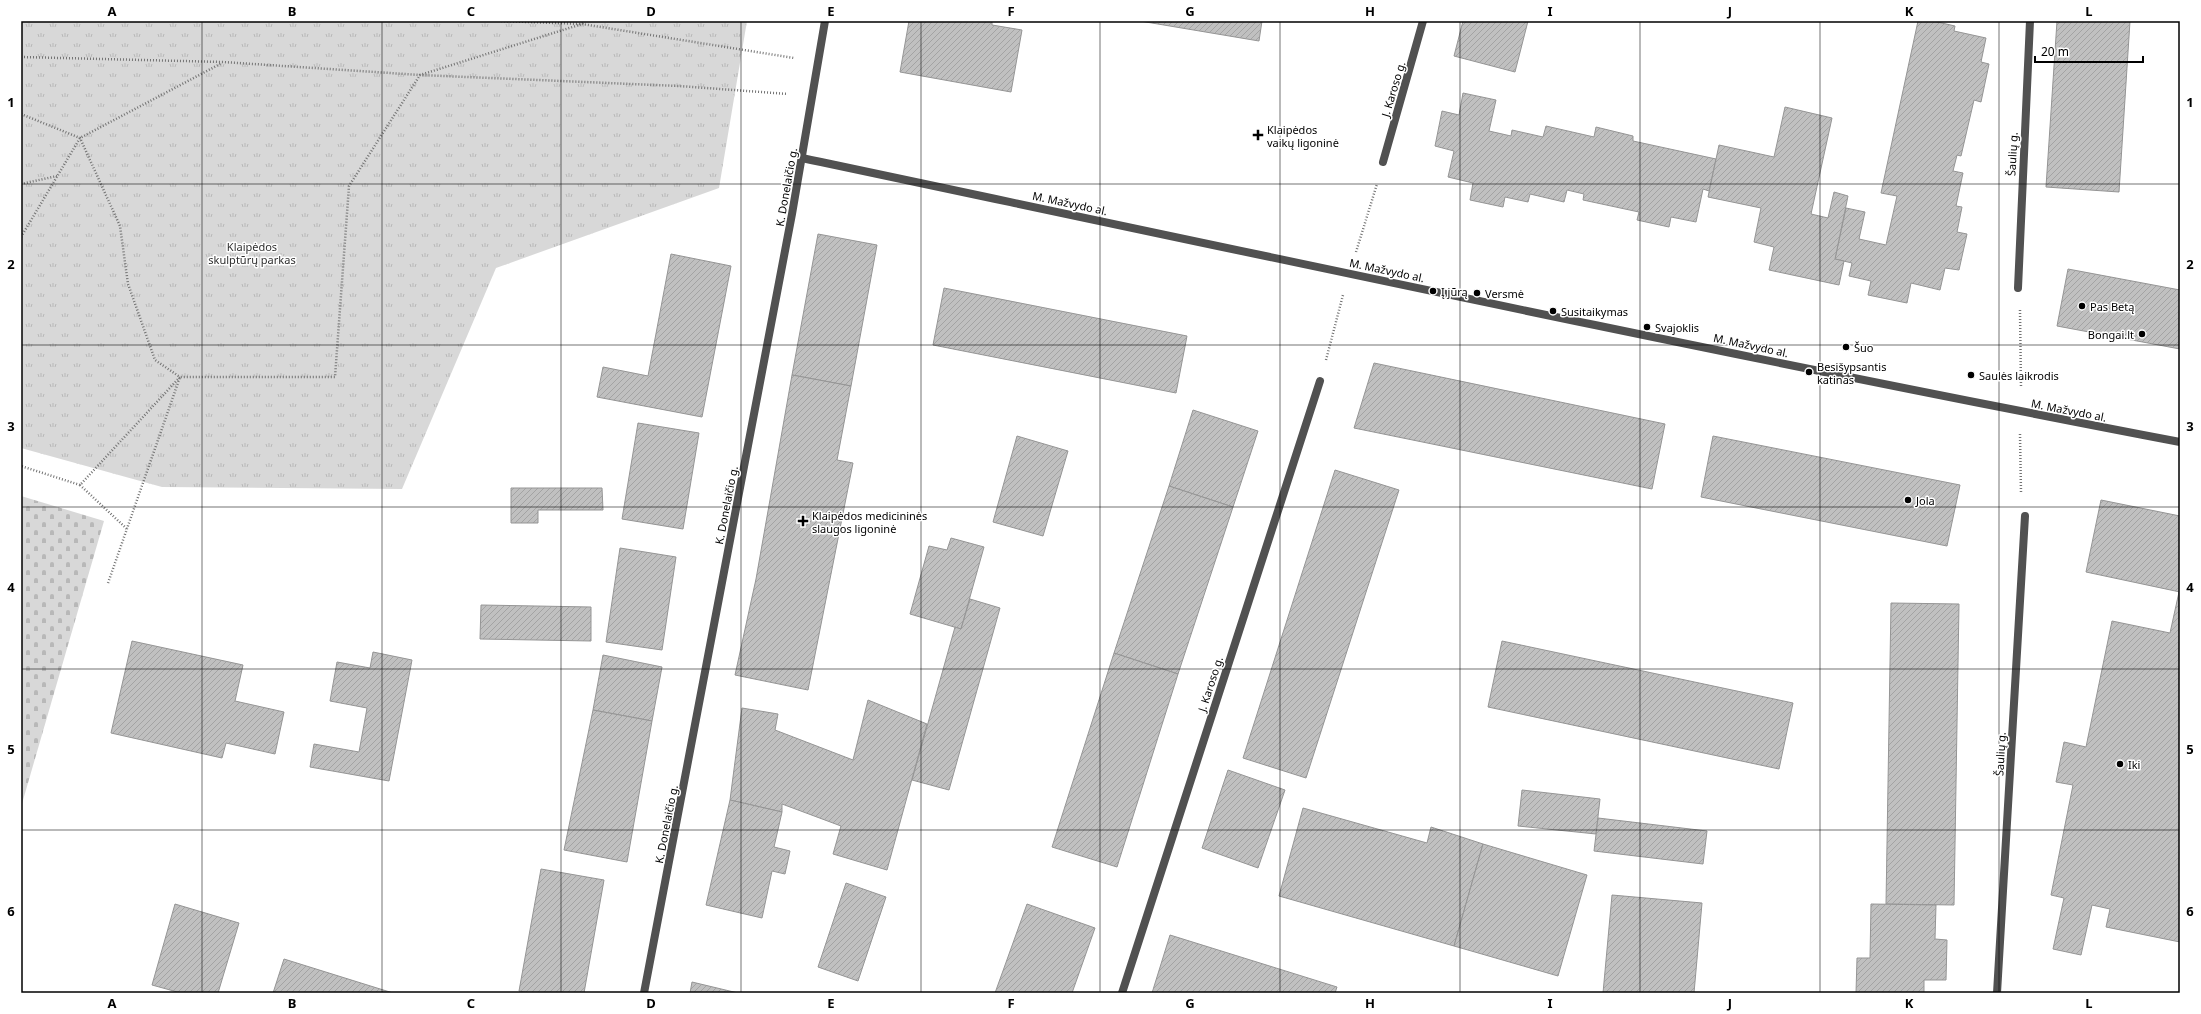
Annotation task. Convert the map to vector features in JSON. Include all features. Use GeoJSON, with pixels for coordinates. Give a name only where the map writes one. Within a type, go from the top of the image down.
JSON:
{"type":"FeatureCollection","features":[{"type":"Feature","properties":{"kind":"street","name":"K. Donelaičio g."},"geometry":{"type":"LineString","coordinates":[[644,993],[802,158],[825,21]]}},
{"type":"Feature","properties":{"kind":"street","name":"J. Karoso g."},"geometry":{"type":"LineString","coordinates":[[1383,162],[1412,65],[1423,21]]}},
{"type":"Feature","properties":{"kind":"street","name":"Šaulių g."},"geometry":{"type":"LineString","coordinates":[[2018,288],[2030,21]]}},
{"type":"Feature","properties":{"kind":"street","name":"M. Mažvydo al."},"geometry":{"type":"LineString","coordinates":[[802,158],[1403,285],[2020,412],[2180,442]]}},
{"type":"Feature","properties":{"kind":"street","name":"J. Karoso g."},"geometry":{"type":"LineString","coordinates":[[1122,993],[1320,381]]}},
{"type":"Feature","properties":{"kind":"street","name":"Šaulių g."},"geometry":{"type":"LineString","coordinates":[[1997,993],[2025,516]]}},
{"type":"Feature","properties":{"kind":"path"},"geometry":{"type":"LineString","coordinates":[[501,21],[582,24],[819,62]]}},
{"type":"Feature","properties":{"kind":"path"},"geometry":{"type":"LineString","coordinates":[[21,114],[80,138],[120,226],[128,284],[155,360],[180,377],[335,377],[349,186],[420,75],[582,24],[585,21]]}},
{"type":"Feature","properties":{"kind":"path"},"geometry":{"type":"LineString","coordinates":[[21,57],[223,62],[420,75],[679,86],[813,95]]}},
{"type":"Feature","properties":{"kind":"path"},"geometry":{"type":"LineString","coordinates":[[21,237],[80,138],[223,62]]}},
{"type":"Feature","properties":{"kind":"path"},"geometry":{"type":"LineString","coordinates":[[21,184],[57,176]]}},
{"type":"Feature","properties":{"kind":"path"},"geometry":{"type":"LineString","coordinates":[[80,485],[180,377]]}},
{"type":"Feature","properties":{"kind":"path"},"geometry":{"type":"LineString","coordinates":[[108,583],[180,377]]}},
{"type":"Feature","properties":{"kind":"path"},"geometry":{"type":"LineString","coordinates":[[21,466],[80,485],[128,529]]}},
{"type":"Feature","properties":{"kind":"green space","name":"Klaipėdos skulptūrų parkas"},"geometry":{"type":"Polygon","coordinates":[[[21,21],[747,21],[719,188],[496,268],[402,489],[162,487],[21,448],[21,21]]]}},
{"type":"Feature","properties":{"kind":"green space"},"geometry":{"type":"Polygon","coordinates":[[[21,496],[104,521],[21,807],[21,496]]]}},
{"type":"Feature","properties":{"kind":"building"},"geometry":{"type":"Polygon","coordinates":[[[909,21],[992,21],[992,25],[1022,30],[1011,92],[900,72],[909,21]]]}},
{"type":"Feature","properties":{"kind":"building"},"geometry":{"type":"Polygon","coordinates":[[[1140,21],[1262,21],[1259,41],[1140,21]]]}},
{"type":"Feature","properties":{"kind":"building"},"geometry":{"type":"Polygon","coordinates":[[[1463,21],[1528,21],[1515,72],[1454,56],[1463,21]]]}},
{"type":"Feature","properties":{"kind":"building"},"geometry":{"type":"Polygon","coordinates":[[[1918,21],[1933,21],[1955,26],[1954,31],[1986,38],[1981,62],[1989,64],[1981,102],[1974,100],[1961,156],[1957,155],[1953,171],[1963,173],[1956,206],[1962,207],[1957,232],[1967,234],[1959,270],[1945,268],[1940,290],[1911,283],[1907,303],[1868,295],[1871,281],[1849,276],[1852,263],[1835,259],[1846,208],[1865,212],[1859,239],[1886,245],[1897,196],[1881,193],[1918,21]]]}},
{"type":"Feature","properties":{"kind":"building"},"geometry":{"type":"Polygon","coordinates":[[[2057,21],[2130,21],[2119,192],[2046,187],[2057,21]]]}},
{"type":"Feature","properties":{"kind":"building"},"geometry":{"type":"Polygon","coordinates":[[[1463,93],[1496,100],[1489,131],[1511,136],[1512,130],[1543,137],[1546,126],[1594,137],[1596,127],[1633,136],[1633,141],[1716,159],[1709,191],[1703,189],[1696,222],[1671,217],[1669,227],[1637,220],[1639,212],[1583,200],[1584,194],[1567,190],[1564,202],[1530,194],[1528,202],[1505,197],[1503,207],[1470,200],[1473,183],[1448,177],[1454,151],[1435,146],[1442,111],[1459,115],[1463,93]]]}},
{"type":"Feature","properties":{"kind":"building"},"geometry":{"type":"Polygon","coordinates":[[[1785,107],[1832,118],[1811,214],[1828,218],[1834,192],[1848,196],[1835,259],[1844,261],[1839,285],[1769,270],[1774,247],[1754,242],[1761,208],[1708,197],[1719,145],[1774,157],[1785,107]]]}},
{"type":"Feature","properties":{"kind":"building"},"geometry":{"type":"Polygon","coordinates":[[[818,234],[877,245],[851,386],[792,375],[818,234]]]}},
{"type":"Feature","properties":{"kind":"building"},"geometry":{"type":"Polygon","coordinates":[[[671,254],[731,266],[702,417],[597,397],[603,367],[648,376],[671,254]]]}},
{"type":"Feature","properties":{"kind":"building"},"geometry":{"type":"Polygon","coordinates":[[[2068,269],[2180,290],[2180,349],[2057,326],[2068,269]]]}},
{"type":"Feature","properties":{"kind":"building"},"geometry":{"type":"Polygon","coordinates":[[[944,288],[1187,336],[1176,393],[933,345],[944,288]]]}},
{"type":"Feature","properties":{"kind":"building"},"geometry":{"type":"Polygon","coordinates":[[[1374,363],[1665,424],[1652,489],[1354,428],[1374,363]]]}},
{"type":"Feature","properties":{"kind":"building","name":"Klaipėdos medicininės slaugos ligoninė"},"geometry":{"type":"Polygon","coordinates":[[[792,375],[851,386],[837,460],[853,463],[808,690],[735,675],[756,579],[792,375]]]}},
{"type":"Feature","properties":{"kind":"building"},"geometry":{"type":"Polygon","coordinates":[[[1193,410],[1258,431],[1233,507],[1169,486],[1193,410]]]}},
{"type":"Feature","properties":{"kind":"building"},"geometry":{"type":"Polygon","coordinates":[[[638,423],[699,433],[683,529],[622,519],[638,423]]]}},
{"type":"Feature","properties":{"kind":"building"},"geometry":{"type":"Polygon","coordinates":[[[1017,436],[1068,451],[1043,536],[993,522],[1017,436]]]}},
{"type":"Feature","properties":{"kind":"building"},"geometry":{"type":"Polygon","coordinates":[[[1713,436],[1960,485],[1947,546],[1701,497],[1713,436]]]}},
{"type":"Feature","properties":{"kind":"building"},"geometry":{"type":"Polygon","coordinates":[[[1335,470],[1399,490],[1306,778],[1243,758],[1335,470]]]}},
{"type":"Feature","properties":{"kind":"building"},"geometry":{"type":"Polygon","coordinates":[[[1169,486],[1233,507],[1178,674],[1114,653],[1169,486]]]}},
{"type":"Feature","properties":{"kind":"building"},"geometry":{"type":"Polygon","coordinates":[[[511,488],[602,488],[603,510],[538,510],[538,523],[511,523],[511,488]]]}},
{"type":"Feature","properties":{"kind":"building"},"geometry":{"type":"Polygon","coordinates":[[[2101,500],[2180,516],[2180,592],[2086,572],[2101,500]]]}},
{"type":"Feature","properties":{"kind":"building"},"geometry":{"type":"Polygon","coordinates":[[[951,538],[984,547],[961,629],[910,614],[929,546],[947,550],[951,538]]]}},
{"type":"Feature","properties":{"kind":"building"},"geometry":{"type":"Polygon","coordinates":[[[620,548],[676,557],[662,650],[606,642],[620,548]]]}},
{"type":"Feature","properties":{"kind":"building","name":"Iki"},"geometry":{"type":"Polygon","coordinates":[[[2179,592],[2180,942],[2106,927],[2110,909],[2092,905],[2081,955],[2053,949],[2064,898],[2051,895],[2073,785],[2056,782],[2064,742],[2086,747],[2112,621],[2170,633],[2179,592]]]}},
{"type":"Feature","properties":{"kind":"building"},"geometry":{"type":"Polygon","coordinates":[[[970,599],[1000,608],[949,790],[912,780],[955,627],[961,629],[970,599]]]}},
{"type":"Feature","properties":{"kind":"building"},"geometry":{"type":"Polygon","coordinates":[[[1891,603],[1959,604],[1954,905],[1886,904],[1891,603]]]}},
{"type":"Feature","properties":{"kind":"building"},"geometry":{"type":"Polygon","coordinates":[[[481,605],[591,607],[591,641],[480,639],[481,605]]]}},
{"type":"Feature","properties":{"kind":"building"},"geometry":{"type":"Polygon","coordinates":[[[132,641],[243,665],[235,701],[284,712],[275,754],[226,743],[222,758],[111,733],[132,641]]]}},
{"type":"Feature","properties":{"kind":"building"},"geometry":{"type":"Polygon","coordinates":[[[1502,641],[1793,703],[1779,769],[1488,707],[1502,641]]]}},
{"type":"Feature","properties":{"kind":"building"},"geometry":{"type":"Polygon","coordinates":[[[373,652],[412,660],[389,781],[310,767],[314,744],[359,752],[367,708],[330,701],[337,662],[370,668],[373,652]]]}},
{"type":"Feature","properties":{"kind":"building"},"geometry":{"type":"Polygon","coordinates":[[[1114,653],[1178,674],[1117,867],[1052,847],[1114,653]]]}},
{"type":"Feature","properties":{"kind":"building"},"geometry":{"type":"Polygon","coordinates":[[[603,655],[662,667],[652,721],[593,710],[603,655]]]}},
{"type":"Feature","properties":{"kind":"building"},"geometry":{"type":"Polygon","coordinates":[[[868,700],[927,724],[887,870],[833,854],[841,826],[782,804],[782,812],[730,800],[742,708],[778,714],[775,730],[853,760],[868,700]]]}},
{"type":"Feature","properties":{"kind":"building"},"geometry":{"type":"Polygon","coordinates":[[[593,710],[652,721],[627,862],[564,850],[593,710]]]}},
{"type":"Feature","properties":{"kind":"building"},"geometry":{"type":"Polygon","coordinates":[[[1228,770],[1285,790],[1258,868],[1202,848],[1228,770]]]}},
{"type":"Feature","properties":{"kind":"building"},"geometry":{"type":"Polygon","coordinates":[[[1522,790],[1600,799],[1596,834],[1518,826],[1522,790]]]}},
{"type":"Feature","properties":{"kind":"building"},"geometry":{"type":"Polygon","coordinates":[[[730,800],[782,812],[774,847],[790,851],[785,874],[772,871],[762,918],[706,905],[730,800]]]}},
{"type":"Feature","properties":{"kind":"building"},"geometry":{"type":"Polygon","coordinates":[[[1303,808],[1427,843],[1431,827],[1483,844],[1454,946],[1279,896],[1303,808]]]}},
{"type":"Feature","properties":{"kind":"building"},"geometry":{"type":"Polygon","coordinates":[[[1598,818],[1707,831],[1703,864],[1594,851],[1598,818]]]}},
{"type":"Feature","properties":{"kind":"building"},"geometry":{"type":"Polygon","coordinates":[[[1483,844],[1587,875],[1558,976],[1454,946],[1483,844]]]}},
{"type":"Feature","properties":{"kind":"building"},"geometry":{"type":"Polygon","coordinates":[[[541,869],[604,880],[584,993],[530,993],[519,991],[541,869]]]}},
{"type":"Feature","properties":{"kind":"building"},"geometry":{"type":"Polygon","coordinates":[[[846,883],[886,897],[858,981],[818,967],[846,883]]]}},
{"type":"Feature","properties":{"kind":"building"},"geometry":{"type":"Polygon","coordinates":[[[1612,895],[1702,903],[1694,993],[1603,993],[1612,895]]]}},
{"type":"Feature","properties":{"kind":"building"},"geometry":{"type":"Polygon","coordinates":[[[175,904],[239,923],[218,993],[181,993],[152,985],[175,904]]]}},
{"type":"Feature","properties":{"kind":"building"},"geometry":{"type":"Polygon","coordinates":[[[1027,904],[1095,928],[1072,993],[995,993],[1027,904]]]}},
{"type":"Feature","properties":{"kind":"building"},"geometry":{"type":"Polygon","coordinates":[[[1871,904],[1936,905],[1935,939],[1947,940],[1946,980],[1924,980],[1924,993],[1856,993],[1857,958],[1870,958],[1871,904]]]}},
{"type":"Feature","properties":{"kind":"building"},"geometry":{"type":"Polygon","coordinates":[[[1170,935],[1337,987],[1335,993],[1152,993],[1170,935]]]}},
{"type":"Feature","properties":{"kind":"building"},"geometry":{"type":"Polygon","coordinates":[[[284,959],[393,993],[273,993],[284,959]]]}},
{"type":"Feature","properties":{"kind":"building"},"geometry":{"type":"Polygon","coordinates":[[[692,982],[738,993],[690,993],[692,982]]]}},
{"type":"Feature","properties":{"kind":"place","name":"Klaipėdos vaikų ligoninė"},"geometry":{"type":"Point","coordinates":[1258,135]}},
{"type":"Feature","properties":{"kind":"place","name":"Į jūrą"},"geometry":{"type":"Point","coordinates":[1433,291]}},
{"type":"Feature","properties":{"kind":"place","name":"Versmė"},"geometry":{"type":"Point","coordinates":[1477,293]}},
{"type":"Feature","properties":{"kind":"place","name":"Pas Betą"},"geometry":{"type":"Point","coordinates":[2082,306]}},
{"type":"Feature","properties":{"kind":"place","name":"Susitaikymas"},"geometry":{"type":"Point","coordinates":[1553,311]}},
{"type":"Feature","properties":{"kind":"place","name":"Svajoklis"},"geometry":{"type":"Point","coordinates":[1647,327]}},
{"type":"Feature","properties":{"kind":"place","name":"Bongai.lt"},"geometry":{"type":"Point","coordinates":[2142,334]}},
{"type":"Feature","properties":{"kind":"place","name":"Šuo"},"geometry":{"type":"Point","coordinates":[1846,347]}},
{"type":"Feature","properties":{"kind":"place","name":"Besišypsantis katinas"},"geometry":{"type":"Point","coordinates":[1809,372]}},
{"type":"Feature","properties":{"kind":"place","name":"Saulės laikrodis"},"geometry":{"type":"Point","coordinates":[1971,375]}},
{"type":"Feature","properties":{"kind":"place","name":"Jola"},"geometry":{"type":"Point","coordinates":[1908,500]}},
{"type":"Feature","properties":{"kind":"place","name":"Klaipėdos medicininės slaugos ligoninė"},"geometry":{"type":"Point","coordinates":[803,521]}},
{"type":"Feature","properties":{"kind":"place","name":"Iki"},"geometry":{"type":"Point","coordinates":[2120,764]}}]}
